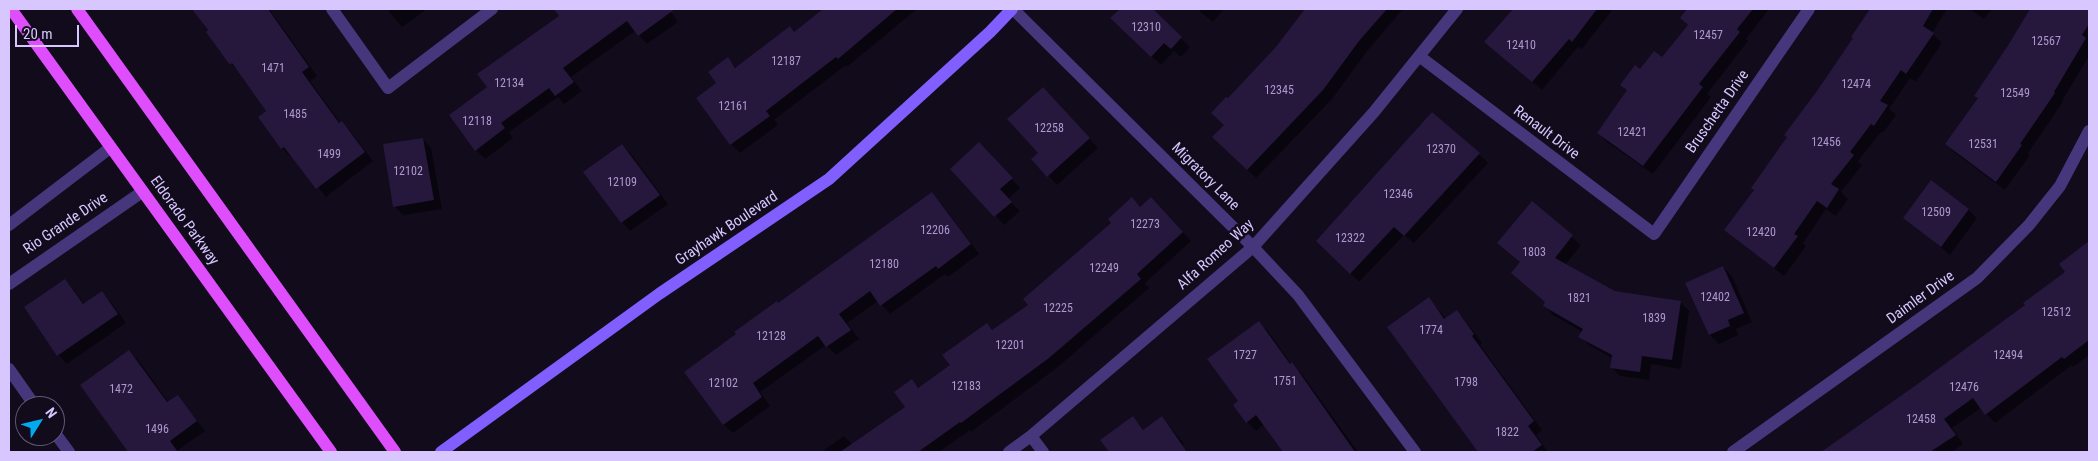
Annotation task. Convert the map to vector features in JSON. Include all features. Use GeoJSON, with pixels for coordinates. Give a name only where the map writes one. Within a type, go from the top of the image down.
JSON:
{"type":"FeatureCollection","features":[{"type":"Feature","properties":{"kind":"main road","name":"Eldorado Parkway"},"geometry":{"type":"LineString","coordinates":[[11,9],[330,452]]}},
{"type":"Feature","properties":{"kind":"main road"},"geometry":{"type":"LineString","coordinates":[[77,9],[395,452]]}},
{"type":"Feature","properties":{"kind":"street"},"geometry":{"type":"LineString","coordinates":[[332,9],[388,88],[492,9]]}},
{"type":"Feature","properties":{"kind":"street","name":"Migratory Lane"},"geometry":{"type":"LineString","coordinates":[[1012,9],[1253,247],[1298,295],[1415,452]]}},
{"type":"Feature","properties":{"kind":"street","name":"Grayhawk Boulevard"},"geometry":{"type":"LineString","coordinates":[[441,452],[659,294],[829,179],[990,32],[1012,9]]}},
{"type":"Feature","properties":{"kind":"street","name":"Alfa Romeo Way"},"geometry":{"type":"LineString","coordinates":[[1009,452],[1031,436],[1253,247],[1374,112],[1457,9]]}},
{"type":"Feature","properties":{"kind":"street","name":"Bruschetta Drive"},"geometry":{"type":"LineString","coordinates":[[1654,234],[1809,9]]}},
{"type":"Feature","properties":{"kind":"street","name":"Renault Drive"},"geometry":{"type":"LineString","coordinates":[[1419,56],[1654,234]]}},
{"type":"Feature","properties":{"kind":"street","name":"Daimler Drive"},"geometry":{"type":"LineString","coordinates":[[1733,452],[1978,278],[2029,224],[2060,186],[2088,136]]}},
{"type":"Feature","properties":{"kind":"street","name":"Rio Grande Drive"},"geometry":{"type":"LineString","coordinates":[[9,225],[110,148]]}},
{"type":"Feature","properties":{"kind":"street","name":"Rio Grande Drive"},"geometry":{"type":"LineString","coordinates":[[9,284],[142,192]]}},
{"type":"Feature","properties":{"kind":"street"},"geometry":{"type":"LineString","coordinates":[[9,369],[28,396]]}},
{"type":"Feature","properties":{"kind":"street"},"geometry":{"type":"LineString","coordinates":[[1031,436],[1044,452]]}},
{"type":"Feature","properties":{"kind":"building"},"geometry":{"type":"Polygon","coordinates":[[[192,9],[268,9],[309,67],[302,72],[339,123],[342,121],[365,152],[316,189],[284,147],[281,149],[258,117],[266,111],[232,63],[230,65],[206,32],[208,30],[192,9]]]}},
{"type":"Feature","properties":{"kind":"building"},"geometry":{"type":"Polygon","coordinates":[[[554,9],[675,9],[638,36],[627,21],[563,68],[574,82],[555,96],[549,88],[501,123],[505,128],[475,151],[449,115],[487,87],[477,74],[559,16],[554,9]]]}},
{"type":"Feature","properties":{"kind":"building"},"geometry":{"type":"Polygon","coordinates":[[[823,9],[897,9],[838,59],[836,57],[766,111],[770,116],[730,145],[696,98],[716,83],[708,72],[728,57],[735,68],[790,26],[794,32],[823,9]]]}},
{"type":"Feature","properties":{"kind":"building"},"geometry":{"type":"Polygon","coordinates":[[[1120,9],[1153,9],[1182,37],[1171,49],[1164,43],[1151,57],[1110,18],[1120,9]]]}},
{"type":"Feature","properties":{"kind":"building"},"geometry":{"type":"Polygon","coordinates":[[[1305,9],[1387,9],[1359,41],[1323,90],[1247,170],[1212,137],[1224,125],[1211,113],[1226,97],[1228,98],[1275,48],[1305,9]]]}},
{"type":"Feature","properties":{"kind":"building"},"geometry":{"type":"Polygon","coordinates":[[[1513,9],[1597,9],[1572,42],[1569,39],[1532,82],[1484,42],[1513,9]]]}},
{"type":"Feature","properties":{"kind":"building"},"geometry":{"type":"Polygon","coordinates":[[[1687,9],[1753,9],[1737,29],[1740,32],[1699,84],[1703,87],[1643,166],[1597,133],[1627,90],[1620,85],[1635,65],[1640,69],[1654,51],[1662,57],[1688,25],[1680,18],[1687,9]]]}},
{"type":"Feature","properties":{"kind":"building"},"geometry":{"type":"Polygon","coordinates":[[[1870,9],[1933,9],[1923,26],[1934,33],[1906,74],[1901,70],[1880,101],[1888,105],[1874,126],[1871,124],[1850,152],[1854,155],[1831,184],[1839,189],[1827,208],[1817,201],[1794,234],[1798,236],[1774,268],[1724,230],[1754,190],[1751,188],[1787,137],[1784,135],[1817,91],[1870,9]]]}},
{"type":"Feature","properties":{"kind":"building"},"geometry":{"type":"Polygon","coordinates":[[[2030,9],[2089,9],[2089,24],[2082,35],[2086,38],[2055,93],[1996,182],[1945,144],[1978,98],[1974,96],[2030,9]]]}},
{"type":"Feature","properties":{"kind":"building"},"geometry":{"type":"Polygon","coordinates":[[[1043,87],[1090,138],[1047,177],[1031,159],[1038,153],[1007,119],[1043,87]]]}},
{"type":"Feature","properties":{"kind":"building"},"geometry":{"type":"Polygon","coordinates":[[[1432,112],[1480,153],[1404,236],[1394,227],[1350,274],[1316,241],[1432,112]]]}},
{"type":"Feature","properties":{"kind":"building"},"geometry":{"type":"Polygon","coordinates":[[[423,138],[434,200],[393,207],[383,144],[423,138]]]}},
{"type":"Feature","properties":{"kind":"building"},"geometry":{"type":"Polygon","coordinates":[[[979,142],[1013,178],[1000,189],[1012,202],[994,217],[950,169],[979,142]]]}},
{"type":"Feature","properties":{"kind":"building"},"geometry":{"type":"Polygon","coordinates":[[[622,144],[660,195],[621,223],[583,172],[622,144]]]}},
{"type":"Feature","properties":{"kind":"building"},"geometry":{"type":"Polygon","coordinates":[[[1931,180],[1969,209],[1941,247],[1903,218],[1931,180]]]}},
{"type":"Feature","properties":{"kind":"building"},"geometry":{"type":"Polygon","coordinates":[[[932,192],[971,244],[938,269],[936,266],[880,306],[870,291],[839,314],[851,330],[826,347],[818,336],[753,383],[762,397],[723,425],[684,372],[736,334],[734,332],[777,301],[778,303],[932,192]]]}},
{"type":"Feature","properties":{"kind":"building"},"geometry":{"type":"Polygon","coordinates":[[[1132,197],[1140,207],[1151,197],[1183,232],[1137,274],[1141,279],[1049,358],[961,423],[918,452],[840,452],[905,407],[894,392],[912,379],[918,388],[950,365],[942,355],[987,323],[992,330],[1028,305],[1023,299],[1111,223],[1108,219],[1132,197]]]}},
{"type":"Feature","properties":{"kind":"building"},"geometry":{"type":"Polygon","coordinates":[[[1532,201],[1573,235],[1555,258],[1615,291],[1681,301],[1672,360],[1642,356],[1640,372],[1610,368],[1612,355],[1578,337],[1583,329],[1543,306],[1545,302],[1511,273],[1520,262],[1497,243],[1532,201]]]}},
{"type":"Feature","properties":{"kind":"building"},"geometry":{"type":"Polygon","coordinates":[[[2089,241],[2089,340],[2064,359],[2062,357],[1985,415],[1973,398],[1944,419],[1956,435],[1930,452],[1821,452],[2025,305],[2023,303],[2065,272],[2059,264],[2089,241]]]}},
{"type":"Feature","properties":{"kind":"building"},"geometry":{"type":"Polygon","coordinates":[[[1723,266],[1744,313],[1728,320],[1730,326],[1709,335],[1685,283],[1723,266]]]}},
{"type":"Feature","properties":{"kind":"building"},"geometry":{"type":"Polygon","coordinates":[[[65,279],[83,304],[102,291],[118,314],[57,356],[24,307],[65,279]]]}},
{"type":"Feature","properties":{"kind":"building"},"geometry":{"type":"Polygon","coordinates":[[[1429,297],[1444,319],[1457,310],[1474,334],[1472,336],[1534,421],[1528,426],[1542,445],[1532,452],[1478,452],[1387,327],[1429,297]]]}},
{"type":"Feature","properties":{"kind":"building"},"geometry":{"type":"Polygon","coordinates":[[[1259,321],[1290,364],[1292,362],[1355,452],[1283,452],[1256,415],[1246,423],[1233,405],[1238,401],[1207,359],[1259,321]]]}},
{"type":"Feature","properties":{"kind":"building"},"geometry":{"type":"Polygon","coordinates":[[[129,350],[167,402],[178,395],[197,421],[170,441],[178,452],[128,452],[80,385],[129,350]]]}},
{"type":"Feature","properties":{"kind":"building"},"geometry":{"type":"Polygon","coordinates":[[[1133,416],[1143,430],[1162,416],[1187,452],[1109,452],[1100,440],[1133,416]]]}}]}
